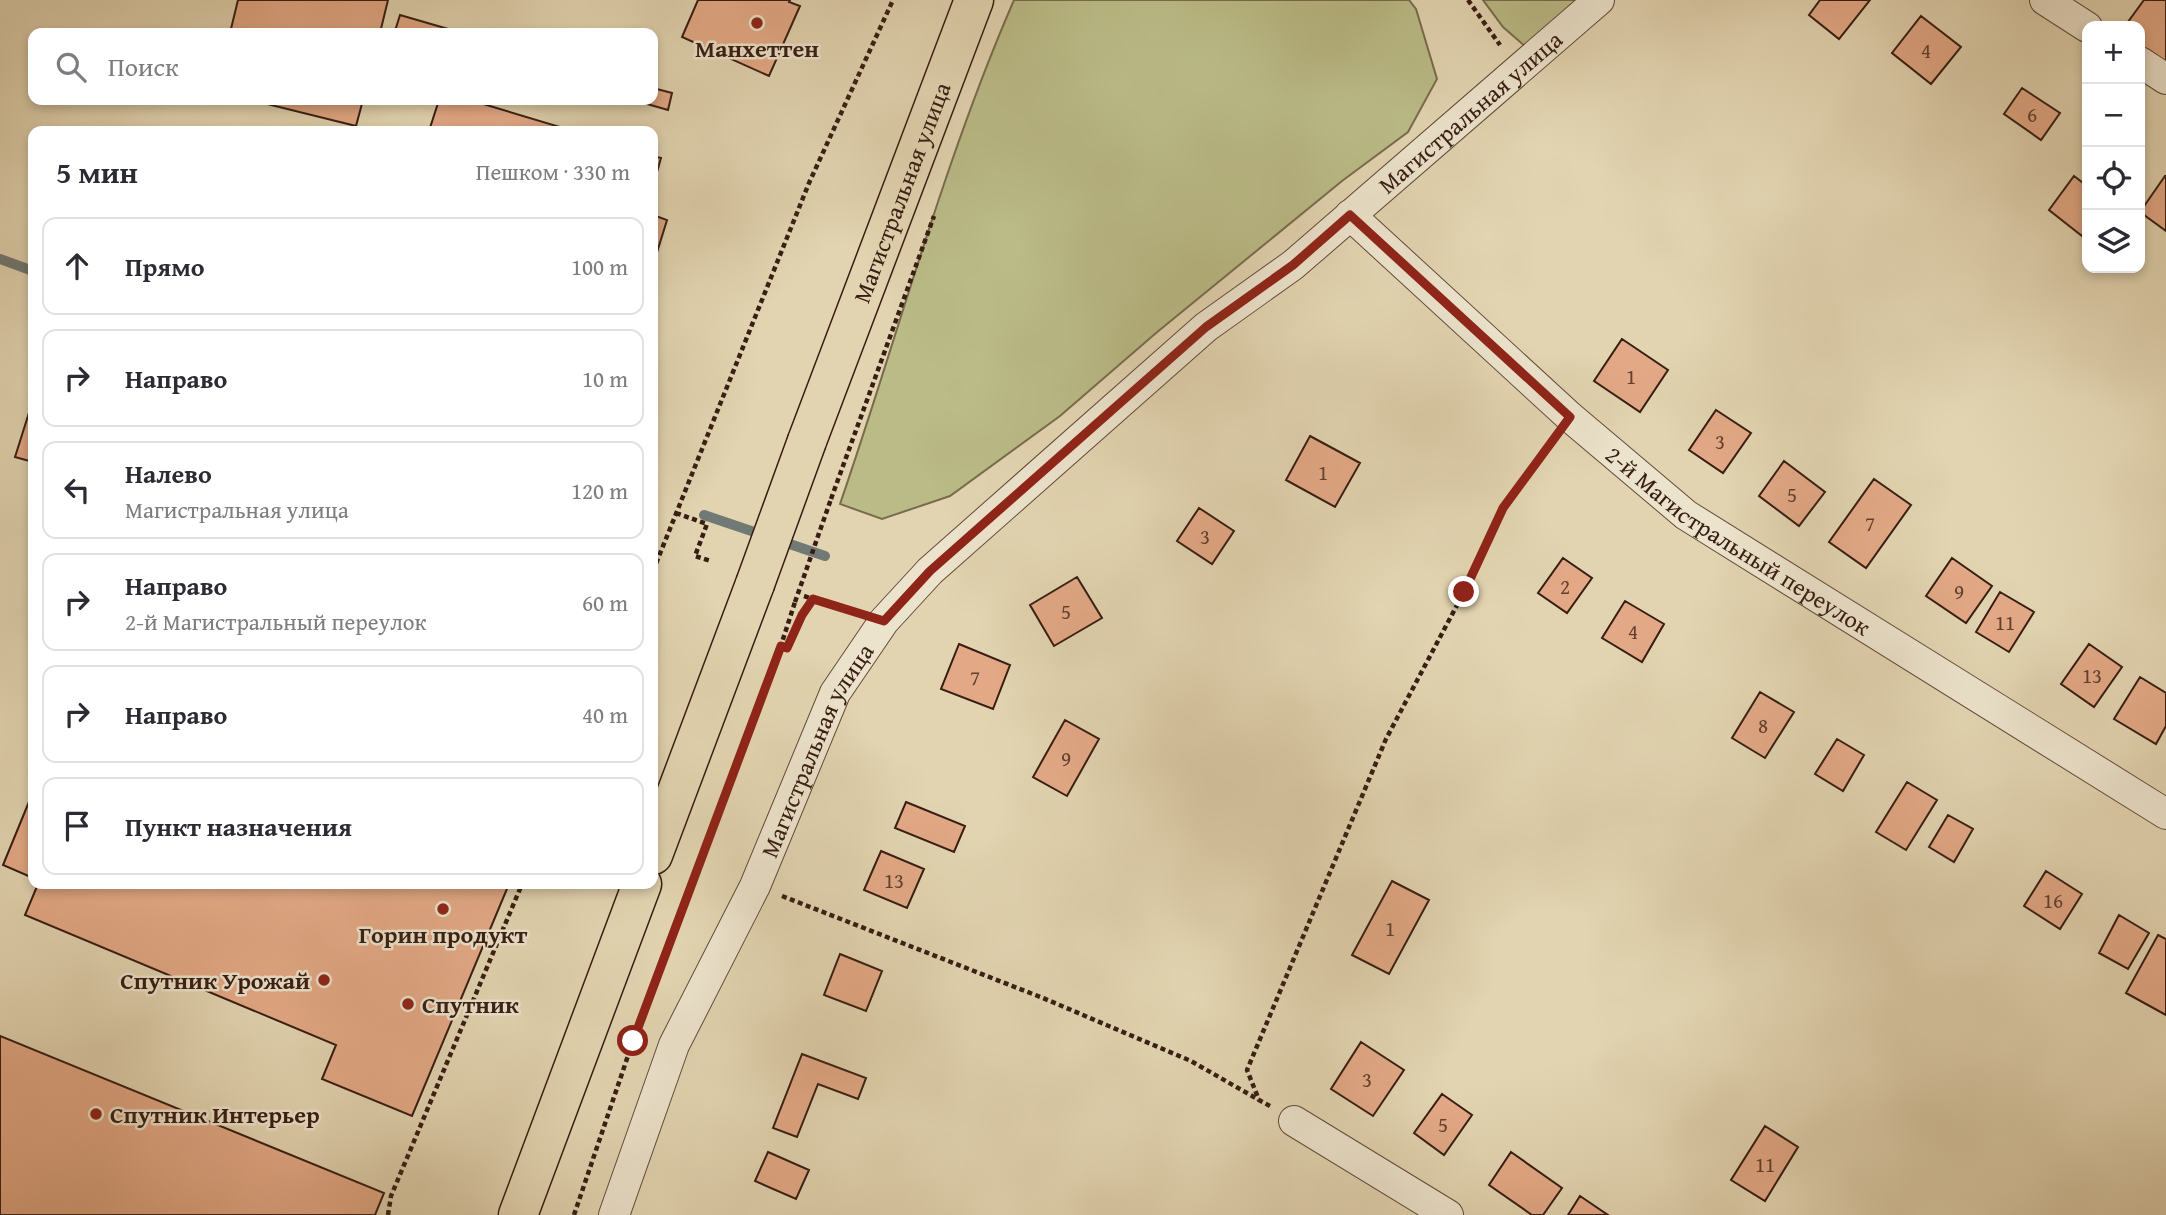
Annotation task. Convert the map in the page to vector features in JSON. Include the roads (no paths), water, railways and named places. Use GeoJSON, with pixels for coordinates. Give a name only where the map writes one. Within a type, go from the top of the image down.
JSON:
{"type":"FeatureCollection","features":[{"type":"Feature","properties":{"kind":"main road","name":"Магистральная улица"},"geometry":{"type":"LineString","coordinates":[[658,842],[974,0]]}},
{"type":"Feature","properties":{"kind":"main road"},"geometry":{"type":"LineString","coordinates":[[518,1215],[640,889]]}},
{"type":"Feature","properties":{"kind":"street","name":"Магистральная улица"},"geometry":{"type":"LineString","coordinates":[[614,1215],[674,1045],[755,886],[835,693],[884,621],[930,571],[1206,327],[1293,265],[1599,0]]}},
{"type":"Feature","properties":{"kind":"street"},"geometry":{"type":"LineString","coordinates":[[2045,0],[2082,24]]}},
{"type":"Feature","properties":{"kind":"street"},"geometry":{"type":"LineString","coordinates":[[2145,65],[2166,79]]}},
{"type":"Feature","properties":{"kind":"street","name":"2-й Магистральный переулок"},"geometry":{"type":"LineString","coordinates":[[1350,215],[1570,417],[1686,515],[2166,814]]}},
{"type":"Feature","properties":{"kind":"street"},"geometry":{"type":"LineString","coordinates":[[1294,1121],[1448,1215]]}},
{"type":"Feature","properties":{"kind":"waterway"},"geometry":{"type":"LineString","coordinates":[[0,259],[28,269]]}},
{"type":"Feature","properties":{"kind":"waterway"},"geometry":{"type":"LineString","coordinates":[[704,515],[825,556]]}},
{"type":"Feature","properties":{"kind":"place","name":"Манхеттен"},"geometry":{"type":"Point","coordinates":[757,23]}},
{"type":"Feature","properties":{"kind":"place","name":"Горин продукт"},"geometry":{"type":"Point","coordinates":[443,909]}},
{"type":"Feature","properties":{"kind":"place","name":"Спутник Урожай"},"geometry":{"type":"Point","coordinates":[324,980]}},
{"type":"Feature","properties":{"kind":"place","name":"Спутник"},"geometry":{"type":"Point","coordinates":[408,1004]}},
{"type":"Feature","properties":{"kind":"place","name":"Спутник Интерьер"},"geometry":{"type":"Point","coordinates":[96,1114]}}]}
